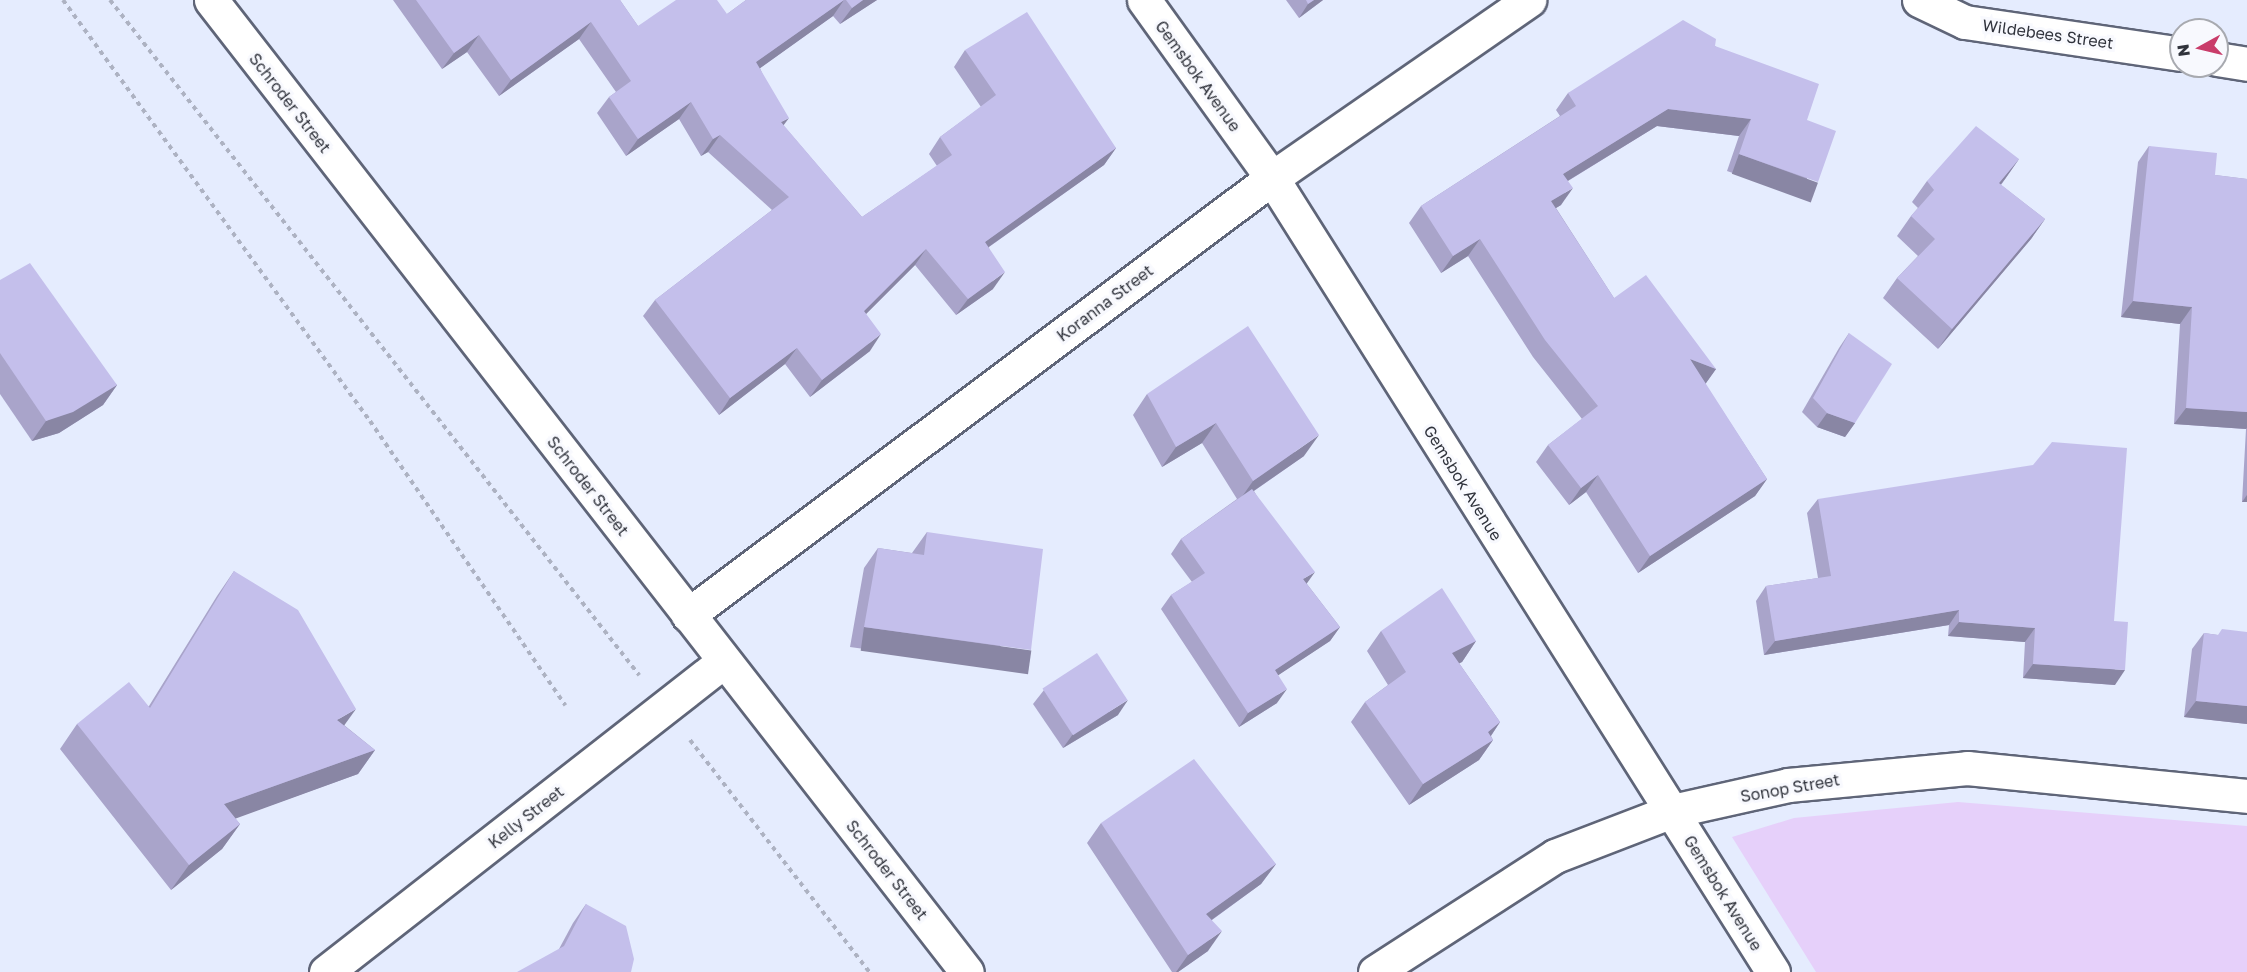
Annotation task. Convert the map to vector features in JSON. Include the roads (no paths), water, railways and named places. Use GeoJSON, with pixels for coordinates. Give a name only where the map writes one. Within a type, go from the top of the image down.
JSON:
{"type":"FeatureCollection","features":[{"type":"Feature","properties":{"kind":"main road","name":"Schroder Street"},"geometry":{"type":"LineString","coordinates":[[211,0],[967,972]]}},
{"type":"Feature","properties":{"kind":"main road","name":"Gemsbok Avenue"},"geometry":{"type":"LineString","coordinates":[[1144,0],[1272,178],[1773,972]]}},
{"type":"Feature","properties":{"kind":"main road","name":"Koranna Street"},"geometry":{"type":"LineString","coordinates":[[688,615],[1272,178],[1529,0]]}},
{"type":"Feature","properties":{"kind":"main road","name":"Wildebees Street"},"geometry":{"type":"LineString","coordinates":[[1919,0],[1965,22],[2169,52]]}},
{"type":"Feature","properties":{"kind":"main road"},"geometry":{"type":"LineString","coordinates":[[2229,61],[2247,64]]}},
{"type":"Feature","properties":{"kind":"main road","name":"Kelly Street"},"geometry":{"type":"LineString","coordinates":[[326,972],[666,709],[724,661]]}},
{"type":"Feature","properties":{"kind":"main road","name":"Sonop Street"},"geometry":{"type":"LineString","coordinates":[[1375,972],[1555,856],[1672,811],[1788,786],[1967,768],[2247,796]]}}]}
